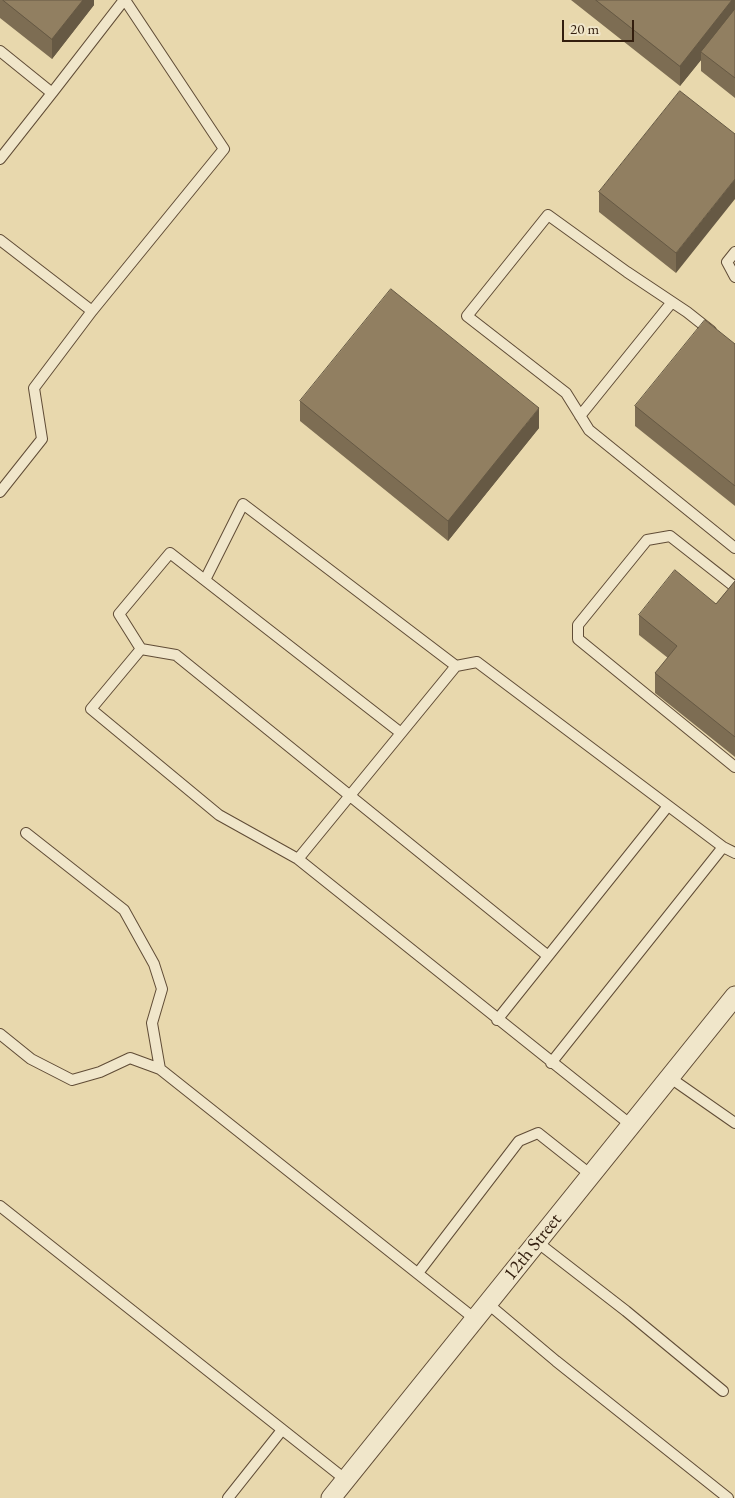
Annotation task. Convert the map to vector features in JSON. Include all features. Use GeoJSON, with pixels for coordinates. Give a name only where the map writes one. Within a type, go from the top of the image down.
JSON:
{"type":"FeatureCollection","features":[{"type":"Feature","properties":{"kind":"street","name":"12th Street"},"geometry":{"type":"LineString","coordinates":[[331,1498],[735,996]]}},
{"type":"Feature","properties":{"kind":"lane"},"geometry":{"type":"LineString","coordinates":[[0,158],[125,0],[224,149],[92,311],[34,388],[42,439],[0,492]]}},
{"type":"Feature","properties":{"kind":"lane"},"geometry":{"type":"LineString","coordinates":[[0,52],[52,93]]}},
{"type":"Feature","properties":{"kind":"lane"},"geometry":{"type":"LineString","coordinates":[[721,339],[672,302],[548,215],[467,316],[566,393],[589,430],[735,548]]}},
{"type":"Feature","properties":{"kind":"lane"},"geometry":{"type":"LineString","coordinates":[[0,240],[92,311]]}},
{"type":"Feature","properties":{"kind":"lane"},"geometry":{"type":"LineString","coordinates":[[735,252],[727,262],[735,278]]}},
{"type":"Feature","properties":{"kind":"lane"},"geometry":{"type":"LineString","coordinates":[[580,416],[672,302]]}},
{"type":"Feature","properties":{"kind":"lane"},"geometry":{"type":"LineString","coordinates":[[205,580],[243,504],[456,666]]}},
{"type":"Feature","properties":{"kind":"lane"},"geometry":{"type":"LineString","coordinates":[[735,588],[670,536],[647,540],[578,625],[578,639],[735,767]]}},
{"type":"Feature","properties":{"kind":"lane"},"geometry":{"type":"LineString","coordinates":[[401,733],[170,553],[119,614],[140,649],[176,655],[548,956]]}},
{"type":"Feature","properties":{"kind":"lane"},"geometry":{"type":"LineString","coordinates":[[140,649],[91,709],[218,815],[298,859],[497,1020],[631,1125]]}},
{"type":"Feature","properties":{"kind":"lane"},"geometry":{"type":"LineString","coordinates":[[298,859],[456,666],[477,662],[668,806],[735,853]]}},
{"type":"Feature","properties":{"kind":"lane"},"geometry":{"type":"LineString","coordinates":[[497,1020],[668,806]]}},
{"type":"Feature","properties":{"kind":"lane"},"geometry":{"type":"LineString","coordinates":[[26,833],[124,910],[154,964],[162,989],[152,1023],[160,1069]]}},
{"type":"Feature","properties":{"kind":"lane"},"geometry":{"type":"LineString","coordinates":[[551,1063],[724,847]]}},
{"type":"Feature","properties":{"kind":"lane"},"geometry":{"type":"LineString","coordinates":[[0,1034],[31,1059],[72,1080],[100,1072],[130,1058],[160,1069],[475,1319]]}},
{"type":"Feature","properties":{"kind":"lane"},"geometry":{"type":"LineString","coordinates":[[669,1077],[735,1123]]}},
{"type":"Feature","properties":{"kind":"lane"},"geometry":{"type":"LineString","coordinates":[[418,1273],[518,1141],[538,1133],[590,1175]]}},
{"type":"Feature","properties":{"kind":"lane"},"geometry":{"type":"LineString","coordinates":[[0,1206],[346,1480]]}},
{"type":"Feature","properties":{"kind":"lane"},"geometry":{"type":"LineString","coordinates":[[537,1242],[626,1311],[723,1391]]}},
{"type":"Feature","properties":{"kind":"lane"},"geometry":{"type":"LineString","coordinates":[[487,1303],[556,1361],[728,1498]]}},
{"type":"Feature","properties":{"kind":"lane"},"geometry":{"type":"LineString","coordinates":[[228,1498],[282,1430]]}},
{"type":"Feature","properties":{"kind":"building"},"geometry":{"type":"Polygon","coordinates":[[[3,0],[83,0],[52,39],[3,0]]]}},
{"type":"Feature","properties":{"kind":"building"},"geometry":{"type":"Polygon","coordinates":[[[596,0],[732,0],[680,66],[596,0]]]}},
{"type":"Feature","properties":{"kind":"building"},"geometry":{"type":"Polygon","coordinates":[[[735,9],[735,78],[701,52],[735,9]]]}},
{"type":"Feature","properties":{"kind":"building"},"geometry":{"type":"Polygon","coordinates":[[[680,91],[735,134],[735,179],[676,253],[599,192],[680,91]]]}},
{"type":"Feature","properties":{"kind":"building"},"geometry":{"type":"Polygon","coordinates":[[[391,289],[539,408],[448,521],[300,401],[391,289]]]}},
{"type":"Feature","properties":{"kind":"building"},"geometry":{"type":"Polygon","coordinates":[[[705,320],[735,344],[735,486],[635,406],[705,320]]]}},
{"type":"Feature","properties":{"kind":"building"},"geometry":{"type":"Polygon","coordinates":[[[675,570],[716,604],[735,581],[735,737],[655,673],[677,646],[639,615],[675,570]]]}}]}
